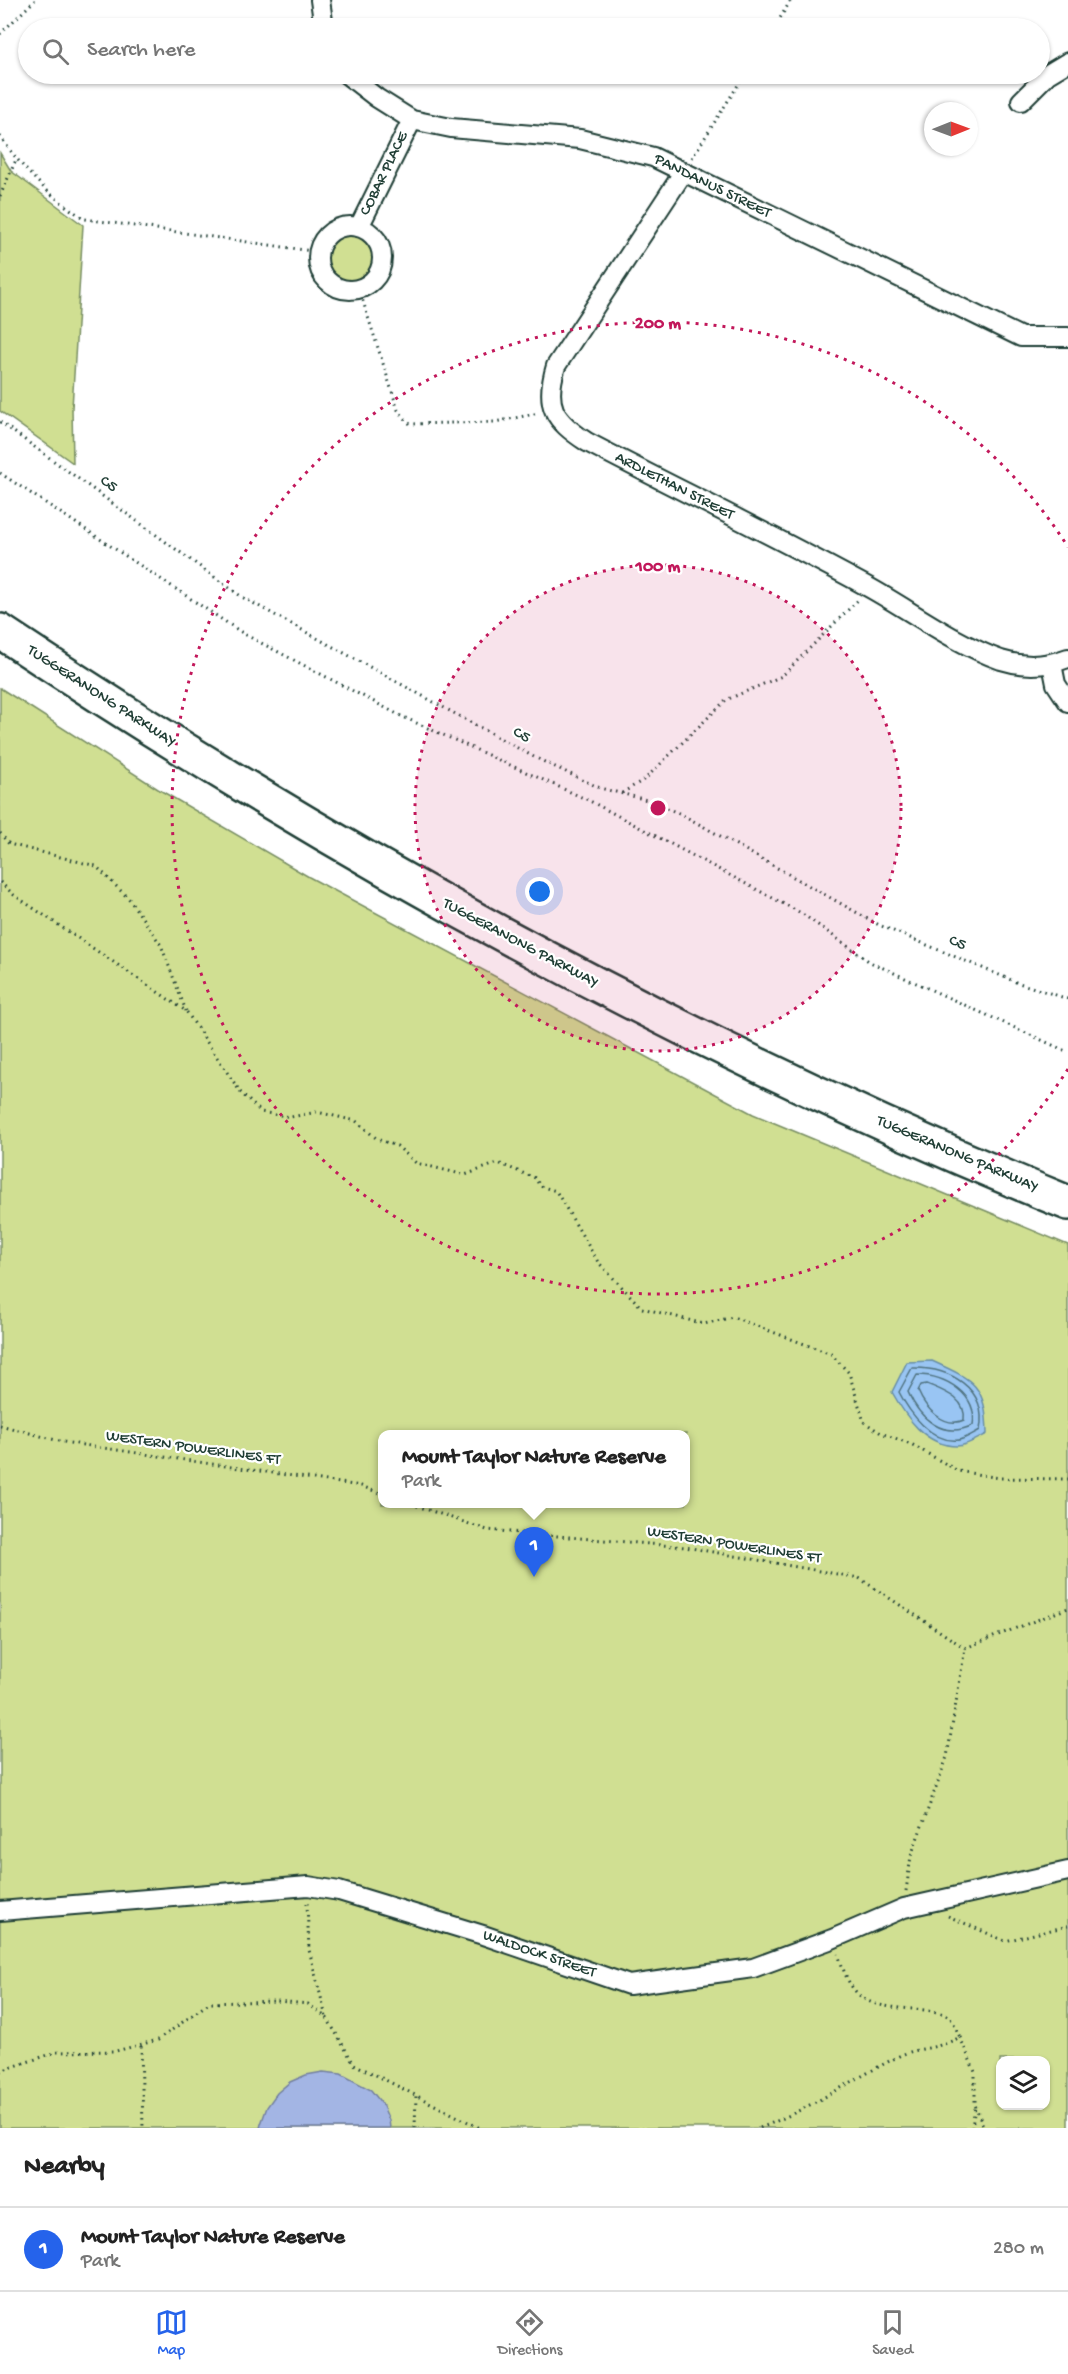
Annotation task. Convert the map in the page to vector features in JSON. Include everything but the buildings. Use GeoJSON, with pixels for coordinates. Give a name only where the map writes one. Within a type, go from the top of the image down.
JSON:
{"type":"FeatureCollection","features":[{"type":"Feature","properties":{"kind":"highway","name":"TUGGERANONG PARKWAY"},"geometry":{"type":"LineString","coordinates":[[0,631],[299,821],[534,952],[696,1036],[861,1114],[1068,1203]]}},
{"type":"Feature","properties":{"kind":"highway","name":"TUGGERANONG PARKWAY"},"geometry":{"type":"LineString","coordinates":[[0,656],[147,752],[280,834],[541,980],[674,1048],[827,1121],[1068,1226]]}},
{"type":"Feature","properties":{"kind":"street"},"geometry":{"type":"LineString","coordinates":[[320,0],[323,18]]}},
{"type":"Feature","properties":{"kind":"street"},"geometry":{"type":"LineString","coordinates":[[1050,73],[1068,62]]}},
{"type":"Feature","properties":{"kind":"street","name":"PANDANUS STREET"},"geometry":{"type":"LineString","coordinates":[[359,84],[412,120],[451,128],[580,140],[653,157],[1021,337],[1068,337]]}},
{"type":"Feature","properties":{"kind":"street"},"geometry":{"type":"LineString","coordinates":[[1022,101],[1038,84]]}},
{"type":"Feature","properties":{"kind":"street","name":"COBAR PLACE"},"geometry":{"type":"LineString","coordinates":[[359,227],[412,120]]}},
{"type":"Feature","properties":{"kind":"street"},"geometry":{"type":"LineString","coordinates":[[553,411],[549,398],[556,366],[683,173]]}},
{"type":"Feature","properties":{"kind":"street","name":"COBAR PLACE"},"geometry":{"type":"LineString","coordinates":[[319,252],[323,241],[335,230],[345,226],[359,227],[375,238],[382,259],[374,279],[358,289]]}},
{"type":"Feature","properties":{"kind":"street"},"geometry":{"type":"LineString","coordinates":[[319,252],[320,268],[329,282],[344,290],[358,289]]}},
{"type":"Feature","properties":{"kind":"street","name":"ARDLETHAN STREET"},"geometry":{"type":"LineString","coordinates":[[553,411],[563,425],[587,442],[870,588],[971,647],[1004,660],[1026,664],[1060,661],[1056,684],[1068,702]]}},
{"type":"Feature","properties":{"kind":"street","name":"WALDOCK STREET"},"geometry":{"type":"LineString","coordinates":[[0,1911],[308,1886],[339,1892],[483,1935],[629,1985],[753,1968],[912,1906],[1068,1871]]}},
{"type":"Feature","properties":{"kind":"path"},"geometry":{"type":"LineString","coordinates":[[0,34],[35,0]]}},
{"type":"Feature","properties":{"kind":"path"},"geometry":{"type":"LineString","coordinates":[[780,18],[791,0]]}},
{"type":"Feature","properties":{"kind":"path"},"geometry":{"type":"LineString","coordinates":[[683,173],[739,84]]}},
{"type":"Feature","properties":{"kind":"path"},"geometry":{"type":"LineString","coordinates":[[0,136],[16,160],[55,200],[85,219],[319,252]]}},
{"type":"Feature","properties":{"kind":"path"},"geometry":{"type":"LineString","coordinates":[[0,196],[16,160]]}},
{"type":"Feature","properties":{"kind":"path"},"geometry":{"type":"LineString","coordinates":[[358,289],[398,410],[410,424],[495,422],[553,411]]}},
{"type":"Feature","properties":{"kind":"path","name":"C5"},"geometry":{"type":"LineString","coordinates":[[0,422],[242,597],[534,757],[600,788],[647,800],[681,814],[879,925],[1016,982],[1068,999]]}},
{"type":"Feature","properties":{"kind":"path"},"geometry":{"type":"LineString","coordinates":[[0,473],[244,634],[400,716],[588,800],[801,913],[870,962],[1068,1052]]}},
{"type":"Feature","properties":{"kind":"path"},"geometry":{"type":"LineString","coordinates":[[621,793],[645,779],[726,700],[782,676],[870,588]]}},
{"type":"Feature","properties":{"kind":"path"},"geometry":{"type":"LineString","coordinates":[[0,833],[9,844],[96,866],[129,899],[160,945],[186,1011],[241,1093],[261,1112],[291,1117],[317,1112],[356,1121],[377,1139],[397,1146],[416,1163],[465,1174],[498,1163],[535,1178],[540,1186],[556,1191],[598,1262],[642,1308],[704,1324],[733,1317],[831,1354],[849,1373],[864,1422],[881,1433],[911,1444],[958,1471],[1000,1478],[1068,1479]]}},
{"type":"Feature","properties":{"kind":"path"},"geometry":{"type":"LineString","coordinates":[[0,882],[14,895],[186,1011]]}},
{"type":"Feature","properties":{"kind":"path","name":"WESTERN POWERLINES FT"},"geometry":{"type":"LineString","coordinates":[[0,1425],[63,1442],[361,1486],[378,1492]]}},
{"type":"Feature","properties":{"kind":"path","name":"WESTERN POWERLINES FT"},"geometry":{"type":"LineString","coordinates":[[425,1508],[487,1530],[685,1547],[859,1578],[965,1648]]}},
{"type":"Feature","properties":{"kind":"path"},"geometry":{"type":"LineString","coordinates":[[1068,1608],[965,1648],[947,1757],[911,1856],[912,1906],[1005,1941],[1068,1926]]}},
{"type":"Feature","properties":{"kind":"path"},"geometry":{"type":"LineString","coordinates":[[308,1886],[309,1950],[327,2018],[354,2064],[480,2128]]}},
{"type":"Feature","properties":{"kind":"path"},"geometry":{"type":"LineString","coordinates":[[832,1939],[849,1983],[861,1996],[885,2007],[939,2013],[952,2020],[975,2072],[972,2128]]}},
{"type":"Feature","properties":{"kind":"path"},"geometry":{"type":"LineString","coordinates":[[0,2071],[57,2052],[117,2051],[158,2040],[209,2002],[277,2001],[308,2004],[327,2018]]}},
{"type":"Feature","properties":{"kind":"path"},"geometry":{"type":"LineString","coordinates":[[759,2128],[800,2112],[902,2055],[944,2046],[960,2037]]}},
{"type":"Feature","properties":{"kind":"path"},"geometry":{"type":"LineString","coordinates":[[141,2045],[143,2128]]}},
{"type":"Feature","properties":{"kind":"path"},"geometry":{"type":"LineString","coordinates":[[415,2128],[416,2096]]}},
{"type":"Feature","properties":{"kind":"path"},"geometry":{"type":"LineString","coordinates":[[975,2105],[984,2128]]}},
{"type":"Feature","properties":{"kind":"green space"},"geometry":{"type":"Polygon","coordinates":[[[0,153],[11,171],[83,225],[72,408],[73,463],[0,411],[0,153]]]}},
{"type":"Feature","properties":{"kind":"green space"},"geometry":{"type":"Polygon","coordinates":[[[351,232],[361,234],[369,240],[375,248],[377,258],[375,268],[369,276],[361,282],[351,284],[341,282],[333,276],[327,268],[325,258],[327,248],[333,240],[341,234],[351,232]]]}},
{"type":"Feature","properties":{"kind":"green space"},"geometry":{"type":"Polygon","coordinates":[[[0,688],[158,789],[309,877],[753,1114],[1068,1245],[1068,2128],[0,2128],[0,688]]]}},
{"type":"Feature","properties":{"kind":"water"},"geometry":{"type":"Polygon","coordinates":[[[932,1361],[958,1374],[975,1386],[984,1405],[987,1434],[964,1445],[946,1445],[926,1436],[910,1420],[892,1392],[907,1362],[932,1361]]]}},
{"type":"Feature","properties":{"kind":"place","name":"Mount Taylor Nature Reserve"},"geometry":{"type":"Point","coordinates":[534,1577]}}]}
